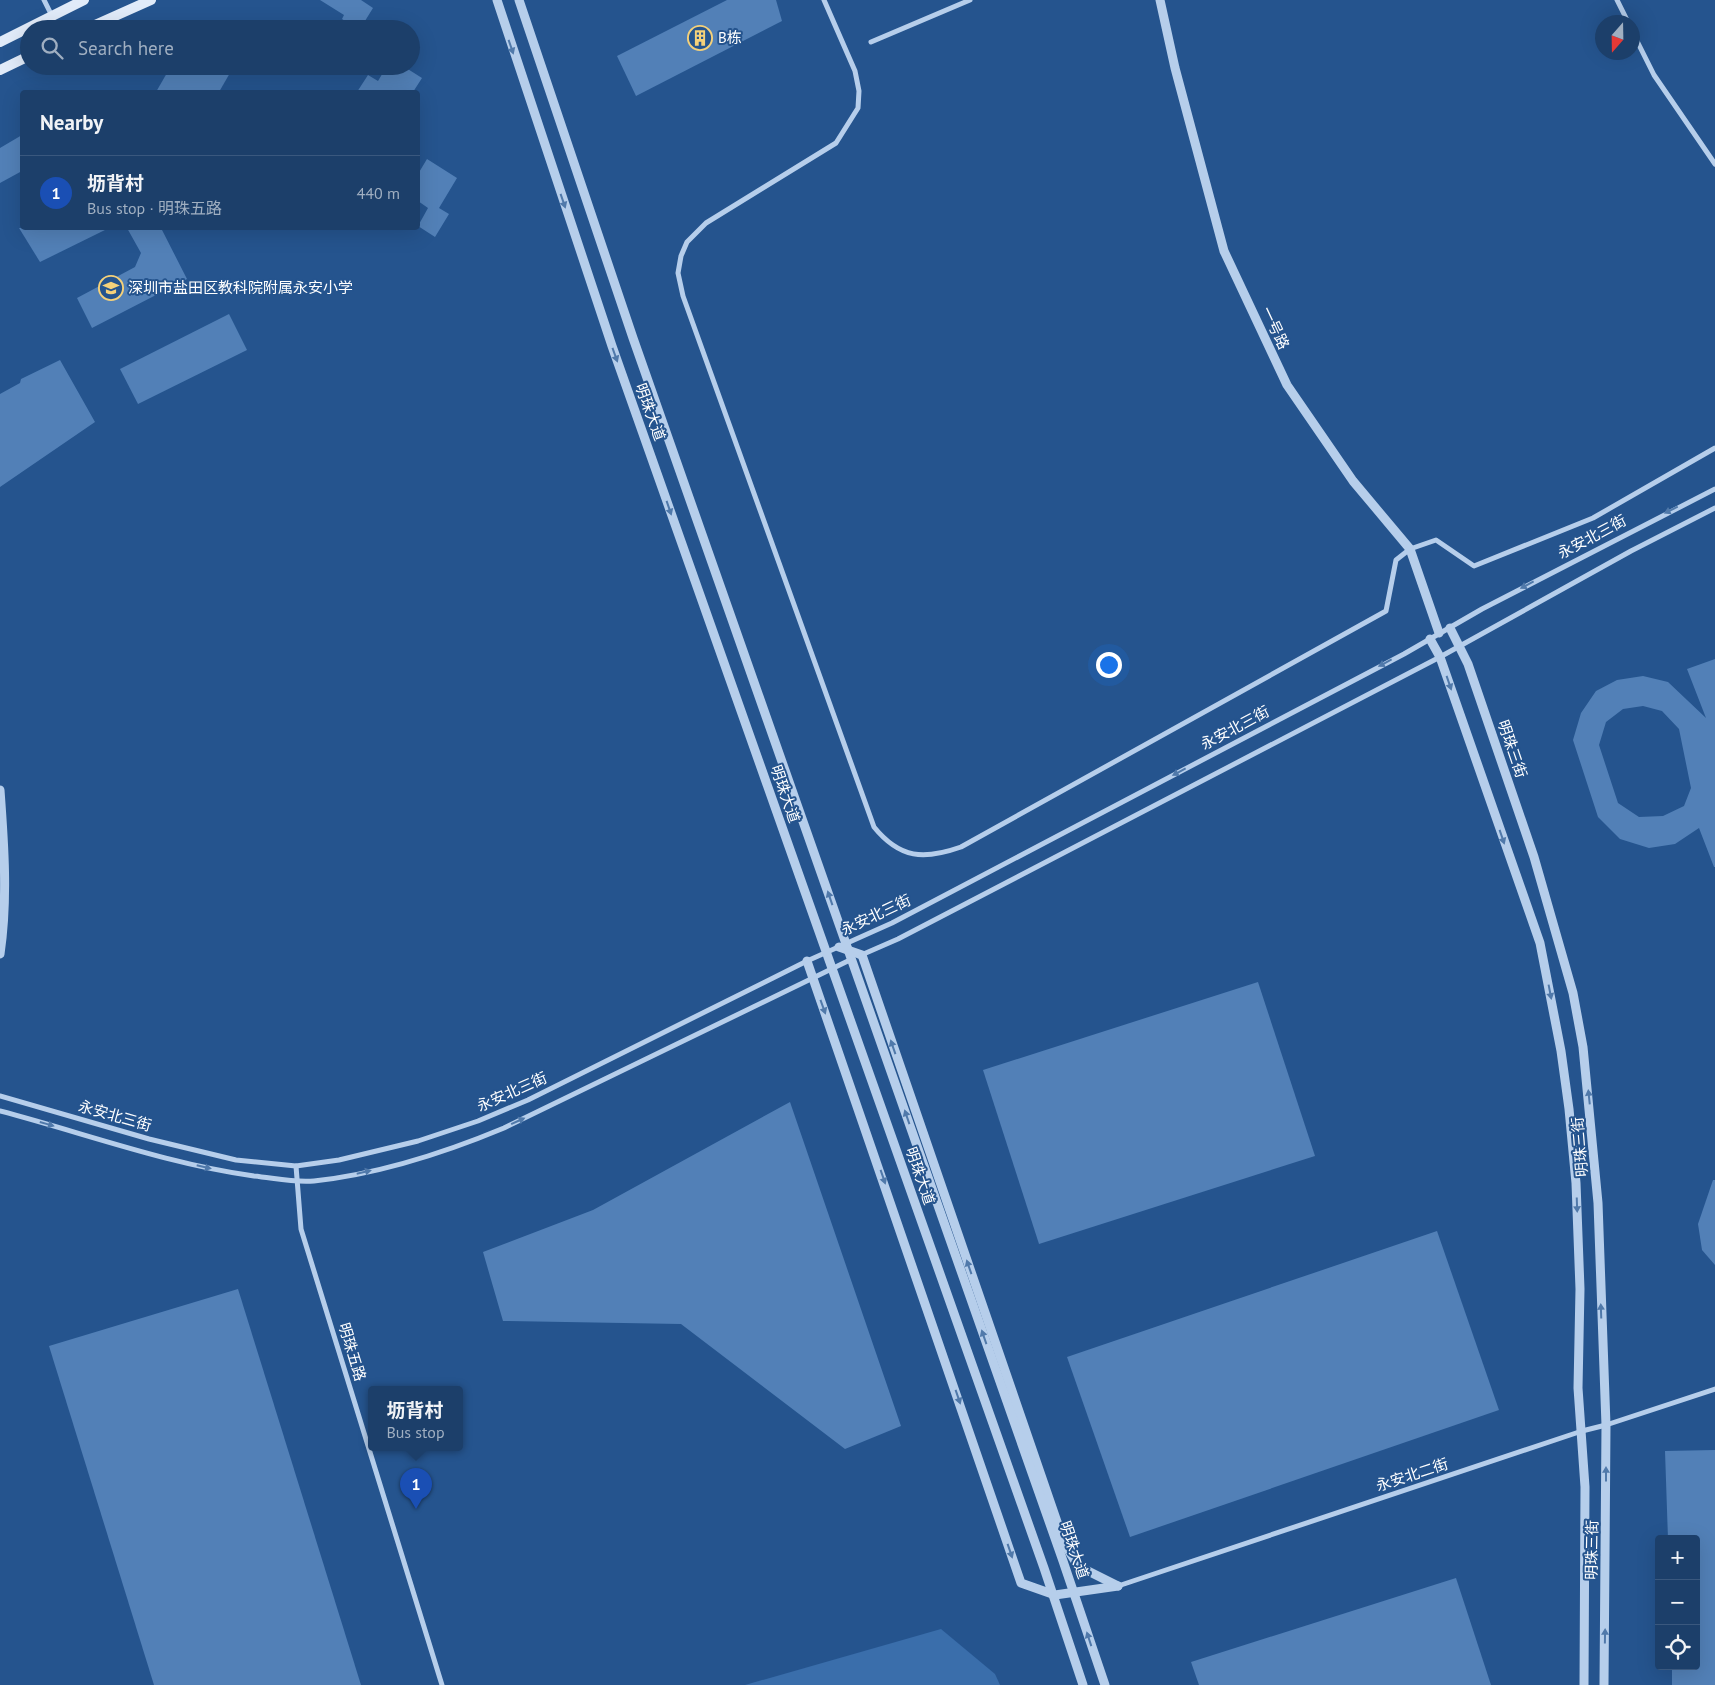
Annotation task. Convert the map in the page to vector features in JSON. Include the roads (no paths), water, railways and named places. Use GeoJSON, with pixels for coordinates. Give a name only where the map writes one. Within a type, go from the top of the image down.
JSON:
{"type":"FeatureCollection","features":[{"type":"Feature","properties":{"kind":"main road"},"geometry":{"type":"LineString","coordinates":[[44,20],[84,0]]}},
{"type":"Feature","properties":{"kind":"main road"},"geometry":{"type":"LineString","coordinates":[[106,20],[151,0]]}},
{"type":"Feature","properties":{"kind":"main road"},"geometry":{"type":"LineString","coordinates":[[0,42],[20,32]]}},
{"type":"Feature","properties":{"kind":"main road"},"geometry":{"type":"LineString","coordinates":[[0,70],[20,60]]}},
{"type":"Feature","properties":{"kind":"street"},"geometry":{"type":"LineString","coordinates":[[44,0],[52,16]]}},
{"type":"Feature","properties":{"kind":"street","name":"明珠大道"},"geometry":{"type":"LineString","coordinates":[[497,0],[612,346],[1041,1558],[1083,1685]]}},
{"type":"Feature","properties":{"kind":"street","name":"明珠大道"},"geometry":{"type":"LineString","coordinates":[[519,0],[633,338],[1105,1685]]}},
{"type":"Feature","properties":{"kind":"street"},"geometry":{"type":"LineString","coordinates":[[824,0],[855,71],[860,91],[858,108],[836,143],[706,223],[687,242],[681,256],[678,273],[683,296],[874,827],[887,843],[904,851],[922,855],[943,854],[961,847],[1386,611],[1396,560],[1410,549],[1436,540],[1474,566],[1593,518],[1715,448]]}},
{"type":"Feature","properties":{"kind":"street"},"geometry":{"type":"LineString","coordinates":[[871,42],[970,0]]}},
{"type":"Feature","properties":{"kind":"street","name":"一号路"},"geometry":{"type":"LineString","coordinates":[[1160,0],[1175,68],[1224,251],[1287,385],[1353,481],[1410,549],[1439,633]]}},
{"type":"Feature","properties":{"kind":"street"},"geometry":{"type":"LineString","coordinates":[[1617,0],[1624,15]]}},
{"type":"Feature","properties":{"kind":"street"},"geometry":{"type":"LineString","coordinates":[[1640,47],[1654,75],[1715,164]]}},
{"type":"Feature","properties":{"kind":"street","name":"永安北三街"},"geometry":{"type":"LineString","coordinates":[[0,1096],[202,1152],[236,1160],[296,1166],[383,1150],[478,1120],[528,1100],[807,961],[892,923],[1430,639],[1490,604],[1715,489]]}},
{"type":"Feature","properties":{"kind":"street","name":"永安北三街"},"geometry":{"type":"LineString","coordinates":[[0,1112],[201,1166],[296,1181],[347,1176],[422,1158],[461,1145],[532,1115],[813,977],[898,939],[1440,657],[1623,556],[1715,508]]}},
{"type":"Feature","properties":{"kind":"street","name":"明珠三街"},"geometry":{"type":"LineString","coordinates":[[1450,628],[1468,664],[1534,857],[1568,975],[1583,1047],[1598,1203],[1606,1425],[1604,1685]]}},
{"type":"Feature","properties":{"kind":"street","name":"明珠三街"},"geometry":{"type":"LineString","coordinates":[[1430,639],[1440,657],[1540,943],[1561,1051],[1576,1183],[1580,1289],[1578,1388],[1586,1492],[1584,1685]]}},
{"type":"Feature","properties":{"kind":"street"},"geometry":{"type":"LineString","coordinates":[[0,790],[4,836],[4,882],[0,954]]}},
{"type":"Feature","properties":{"kind":"street"},"geometry":{"type":"LineString","coordinates":[[839,947],[862,955]]}},
{"type":"Feature","properties":{"kind":"street","name":"明珠大道"},"geometry":{"type":"LineString","coordinates":[[862,955],[1065,1545],[1078,1566],[1118,1586]]}},
{"type":"Feature","properties":{"kind":"street","name":"明珠大道"},"geometry":{"type":"LineString","coordinates":[[807,961],[1021,1583],[1055,1595],[1118,1586]]}},
{"type":"Feature","properties":{"kind":"street","name":"明珠五路"},"geometry":{"type":"LineString","coordinates":[[296,1166],[301,1229],[368,1446]]}},
{"type":"Feature","properties":{"kind":"street","name":"永安北二街"},"geometry":{"type":"LineString","coordinates":[[1118,1586],[1582,1431],[1606,1425],[1715,1389]]}},
{"type":"Feature","properties":{"kind":"street","name":"明珠五路"},"geometry":{"type":"LineString","coordinates":[[370,1451],[442,1685]]}},
{"type":"Feature","properties":{"kind":"place","name":"B栋"},"geometry":{"type":"Point","coordinates":[700,38]}},
{"type":"Feature","properties":{"kind":"place","name":"深圳市盐田区教科院附属永安小学"},"geometry":{"type":"Point","coordinates":[111,288]}},
{"type":"Feature","properties":{"kind":"place","name":"坜背村"},"geometry":{"type":"Point","coordinates":[416,1509]}}]}
